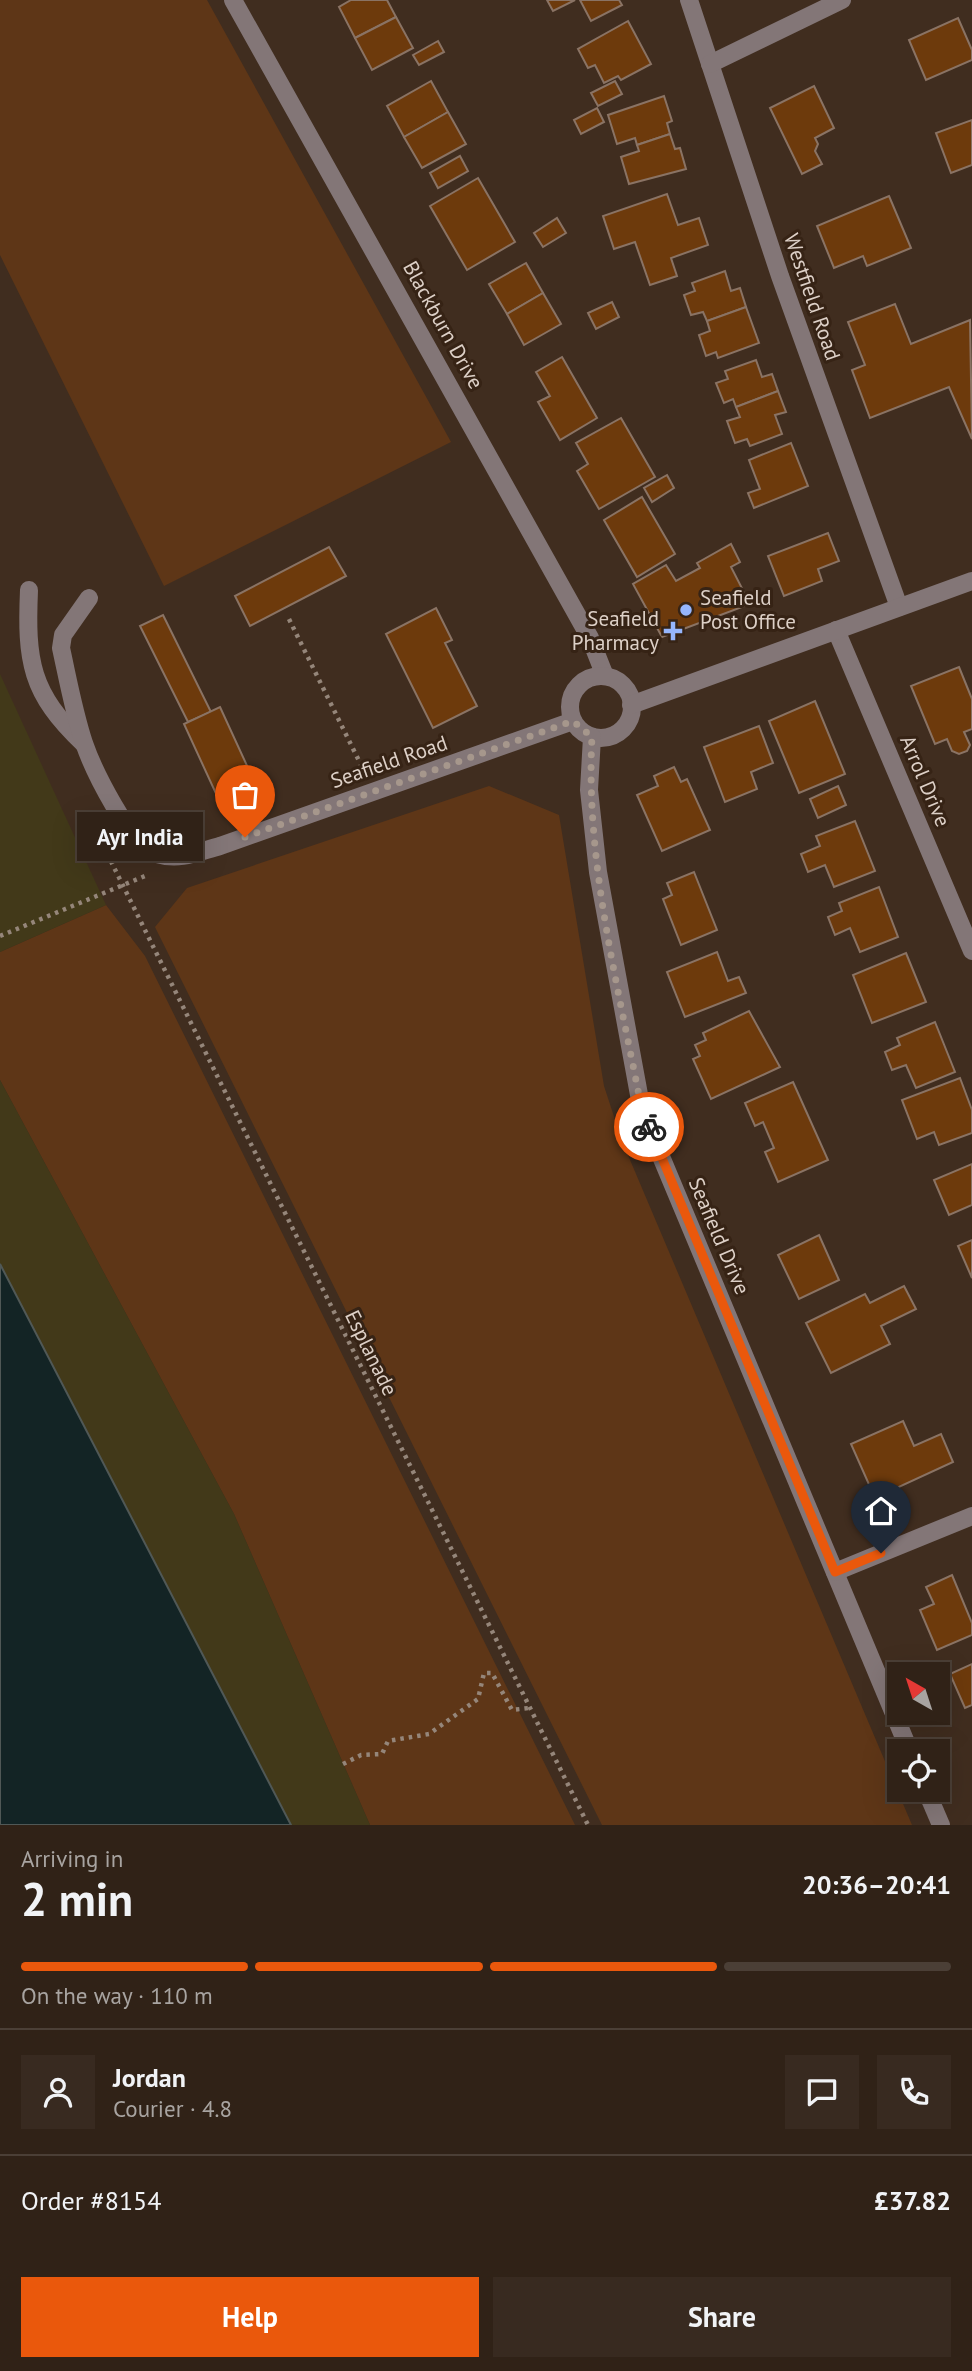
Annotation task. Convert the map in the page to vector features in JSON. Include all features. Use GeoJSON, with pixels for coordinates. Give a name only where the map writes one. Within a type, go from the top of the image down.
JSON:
{"type":"FeatureCollection","features":[{"type":"Feature","properties":{"kind":"street","name":"Blackburn Drive"},"geometry":{"type":"LineString","coordinates":[[233,0],[590,638],[605,676]]}},
{"type":"Feature","properties":{"kind":"street","name":"Westfield Road"},"geometry":{"type":"LineString","coordinates":[[689,0],[779,275],[899,607]]}},
{"type":"Feature","properties":{"kind":"street"},"geometry":{"type":"LineString","coordinates":[[710,64],[842,0]]}},
{"type":"Feature","properties":{"kind":"street"},"geometry":{"type":"LineString","coordinates":[[631,705],[972,581]]}},
{"type":"Feature","properties":{"kind":"street"},"geometry":{"type":"LineString","coordinates":[[29,590],[27,644],[37,680],[52,711],[84,744]]}},
{"type":"Feature","properties":{"kind":"street"},"geometry":{"type":"LineString","coordinates":[[84,744],[61,648],[63,635],[89,598]]}},
{"type":"Feature","properties":{"kind":"street","name":"Arrol Drive"},"geometry":{"type":"LineString","coordinates":[[836,630],[972,951]]}},
{"type":"Feature","properties":{"kind":"street"},"geometry":{"type":"LineString","coordinates":[[605,676],[626,689],[631,705],[630,715],[620,732],[611,736],[592,737],[573,721],[570,712],[573,693],[586,680],[605,676]]}},
{"type":"Feature","properties":{"kind":"street","name":"Seafield Road"},"geometry":{"type":"LineString","coordinates":[[84,744],[113,803],[135,835],[154,853],[180,858],[573,721]]}},
{"type":"Feature","properties":{"kind":"street","name":"Seafield Drive"},"geometry":{"type":"LineString","coordinates":[[592,737],[589,790],[598,872],[642,1111],[905,1739]]}},
{"type":"Feature","properties":{"kind":"street"},"geometry":{"type":"LineString","coordinates":[[835,1572],[972,1516]]}},
{"type":"Feature","properties":{"kind":"street"},"geometry":{"type":"LineString","coordinates":[[931,1802],[941,1825]]}},
{"type":"Feature","properties":{"kind":"path"},"geometry":{"type":"LineString","coordinates":[[289,619],[374,792]]}},
{"type":"Feature","properties":{"kind":"path"},"geometry":{"type":"LineString","coordinates":[[0,936],[124,887]]}},
{"type":"Feature","properties":{"kind":"path","name":"Esplanade"},"geometry":{"type":"LineString","coordinates":[[127,894],[588,1825]]}},
{"type":"Feature","properties":{"kind":"path"},"geometry":{"type":"LineString","coordinates":[[343,1764],[361,1755],[382,1754],[388,1741],[429,1734],[444,1725],[478,1699],[484,1673],[492,1672],[512,1710],[529,1707]]}},
{"type":"Feature","properties":{"kind":"shaded area"},"geometry":{"type":"Polygon","coordinates":[[[0,0],[207,0],[451,442],[164,586],[0,255],[0,0]]]}},
{"type":"Feature","properties":{"kind":"shaded area"},"geometry":{"type":"Polygon","coordinates":[[[489,786],[559,815],[604,1086],[622,1141],[887,1766],[887,1802],[902,1802],[912,1825],[602,1825],[155,927],[187,888],[489,786]]]}},
{"type":"Feature","properties":{"kind":"shaded area"},"geometry":{"type":"Polygon","coordinates":[[[106,905],[145,956],[575,1825],[370,1825],[234,1514],[0,1080],[0,952],[106,905]]]}},
{"type":"Feature","properties":{"kind":"shaded area"},"geometry":{"type":"Polygon","coordinates":[[[0,1264],[291,1825],[0,1825],[0,1264]]]}},
{"type":"Feature","properties":{"kind":"sand"},"geometry":{"type":"Polygon","coordinates":[[[0,674],[106,905],[0,952],[0,674]]]}},
{"type":"Feature","properties":{"kind":"sand"},"geometry":{"type":"Polygon","coordinates":[[[0,1080],[234,1514],[370,1825],[291,1825],[0,1264],[0,1080]]]}},
{"type":"Feature","properties":{"kind":"building"},"geometry":{"type":"Polygon","coordinates":[[[351,0],[387,0],[396,17],[355,38],[339,7],[351,0]]]}},
{"type":"Feature","properties":{"kind":"building"},"geometry":{"type":"Polygon","coordinates":[[[547,0],[575,0],[553,11],[547,0]]]}},
{"type":"Feature","properties":{"kind":"building"},"geometry":{"type":"Polygon","coordinates":[[[580,0],[619,0],[622,5],[591,21],[580,0]]]}},
{"type":"Feature","properties":{"kind":"building"},"geometry":{"type":"Polygon","coordinates":[[[396,17],[413,48],[372,70],[355,38],[396,17]]]}},
{"type":"Feature","properties":{"kind":"building"},"geometry":{"type":"Polygon","coordinates":[[[958,18],[972,50],[972,60],[926,80],[909,40],[958,18]]]}},
{"type":"Feature","properties":{"kind":"building"},"geometry":{"type":"Polygon","coordinates":[[[628,21],[651,64],[621,80],[618,76],[604,83],[595,65],[588,68],[578,49],[628,21]]]}},
{"type":"Feature","properties":{"kind":"building"},"geometry":{"type":"Polygon","coordinates":[[[438,41],[444,52],[419,65],[413,55],[438,41]]]}},
{"type":"Feature","properties":{"kind":"building"},"geometry":{"type":"Polygon","coordinates":[[[431,81],[448,112],[404,137],[387,106],[431,81]]]}},
{"type":"Feature","properties":{"kind":"building"},"geometry":{"type":"Polygon","coordinates":[[[615,81],[622,94],[598,106],[591,93],[615,81]]]}},
{"type":"Feature","properties":{"kind":"building"},"geometry":{"type":"Polygon","coordinates":[[[814,86],[834,128],[815,138],[818,144],[815,151],[822,164],[802,174],[770,108],[814,86]]]}},
{"type":"Feature","properties":{"kind":"building"},"geometry":{"type":"Polygon","coordinates":[[[664,96],[672,121],[667,123],[670,134],[637,145],[635,138],[617,144],[608,115],[664,96]]]}},
{"type":"Feature","properties":{"kind":"building"},"geometry":{"type":"Polygon","coordinates":[[[597,108],[604,122],[581,134],[574,120],[597,108]]]}},
{"type":"Feature","properties":{"kind":"building"},"geometry":{"type":"Polygon","coordinates":[[[448,112],[466,144],[422,168],[404,137],[448,112]]]}},
{"type":"Feature","properties":{"kind":"building"},"geometry":{"type":"Polygon","coordinates":[[[972,120],[972,165],[951,173],[936,133],[972,120]]]}},
{"type":"Feature","properties":{"kind":"building"},"geometry":{"type":"Polygon","coordinates":[[[670,134],[675,149],[680,148],[686,169],[629,184],[621,157],[639,151],[637,145],[670,134]]]}},
{"type":"Feature","properties":{"kind":"building"},"geometry":{"type":"Polygon","coordinates":[[[460,156],[468,171],[438,188],[430,173],[460,156]]]}},
{"type":"Feature","properties":{"kind":"building"},"geometry":{"type":"Polygon","coordinates":[[[478,178],[515,242],[467,270],[430,206],[478,178]]]}},
{"type":"Feature","properties":{"kind":"building"},"geometry":{"type":"Polygon","coordinates":[[[667,194],[678,225],[699,218],[708,245],[671,258],[677,276],[650,285],[635,242],[614,249],[603,216],[667,194]]]}},
{"type":"Feature","properties":{"kind":"building"},"geometry":{"type":"Polygon","coordinates":[[[889,196],[911,248],[867,266],[863,256],[834,268],[817,226],[889,196]]]}},
{"type":"Feature","properties":{"kind":"building"},"geometry":{"type":"Polygon","coordinates":[[[557,218],[566,233],[543,247],[534,233],[557,218]]]}},
{"type":"Feature","properties":{"kind":"building"},"geometry":{"type":"Polygon","coordinates":[[[526,263],[543,293],[507,314],[489,284],[526,263]]]}},
{"type":"Feature","properties":{"kind":"building"},"geometry":{"type":"Polygon","coordinates":[[[725,271],[731,291],[740,288],[746,307],[707,321],[703,312],[691,315],[684,295],[695,291],[692,283],[725,271]]]}},
{"type":"Feature","properties":{"kind":"building"},"geometry":{"type":"Polygon","coordinates":[[[543,293],[561,324],[524,345],[507,314],[543,293]]]}},
{"type":"Feature","properties":{"kind":"building"},"geometry":{"type":"Polygon","coordinates":[[[612,302],[619,317],[596,329],[588,313],[612,302]]]}},
{"type":"Feature","properties":{"kind":"building"},"geometry":{"type":"Polygon","coordinates":[[[895,304],[911,344],[970,320],[972,439],[949,387],[870,418],[852,370],[865,365],[848,322],[895,304]]]}},
{"type":"Feature","properties":{"kind":"building"},"geometry":{"type":"Polygon","coordinates":[[[746,307],[759,343],[718,358],[716,352],[706,356],[699,335],[710,331],[707,321],[746,307]]]}},
{"type":"Feature","properties":{"kind":"building"},"geometry":{"type":"Polygon","coordinates":[[[562,357],[597,418],[560,440],[538,402],[550,396],[536,372],[562,357]]]}},
{"type":"Feature","properties":{"kind":"building"},"geometry":{"type":"Polygon","coordinates":[[[756,360],[762,377],[772,374],[778,391],[736,407],[733,399],[724,403],[716,383],[728,379],[725,371],[756,360]]]}},
{"type":"Feature","properties":{"kind":"building"},"geometry":{"type":"Polygon","coordinates":[[[778,391],[786,412],[775,415],[782,434],[750,446],[747,439],[735,443],[727,421],[740,417],[736,407],[778,391]]]}},
{"type":"Feature","properties":{"kind":"building"},"geometry":{"type":"Polygon","coordinates":[[[621,418],[655,477],[599,509],[577,471],[588,464],[576,443],[621,418]]]}},
{"type":"Feature","properties":{"kind":"building"},"geometry":{"type":"Polygon","coordinates":[[[791,443],[808,486],[754,508],[748,493],[760,489],[749,460],[791,443]]]}},
{"type":"Feature","properties":{"kind":"building"},"geometry":{"type":"Polygon","coordinates":[[[667,475],[674,488],[652,502],[644,488],[667,475]]]}},
{"type":"Feature","properties":{"kind":"building"},"geometry":{"type":"Polygon","coordinates":[[[642,497],[675,554],[637,577],[604,520],[642,497]]]}},
{"type":"Feature","properties":{"kind":"building"},"geometry":{"type":"Polygon","coordinates":[[[828,533],[839,561],[818,569],[822,581],[784,596],[768,556],[828,533]]]}},
{"type":"Feature","properties":{"kind":"building"},"geometry":{"type":"Polygon","coordinates":[[[731,544],[740,562],[731,567],[750,604],[662,637],[633,584],[666,565],[676,581],[700,568],[697,563],[731,544]]]}},
{"type":"Feature","properties":{"kind":"building"},"geometry":{"type":"Polygon","coordinates":[[[329,547],[346,576],[250,626],[235,596],[329,547]]]}},
{"type":"Feature","properties":{"kind":"building"},"geometry":{"type":"Polygon","coordinates":[[[436,608],[452,640],[445,643],[477,706],[433,728],[386,634],[436,608]]]}},
{"type":"Feature","properties":{"kind":"building"},"geometry":{"type":"Polygon","coordinates":[[[163,615],[211,712],[188,722],[140,626],[163,615]]]}},
{"type":"Feature","properties":{"kind":"building"},"geometry":{"type":"Polygon","coordinates":[[[959,667],[972,699],[972,729],[964,732],[970,745],[967,751],[959,754],[952,751],[947,739],[935,744],[911,686],[959,667]]]}},
{"type":"Feature","properties":{"kind":"building"},"geometry":{"type":"Polygon","coordinates":[[[815,701],[845,774],[799,793],[769,721],[815,701]]]}},
{"type":"Feature","properties":{"kind":"building"},"geometry":{"type":"Polygon","coordinates":[[[220,707],[260,794],[224,811],[184,724],[220,707]]]}},
{"type":"Feature","properties":{"kind":"building"},"geometry":{"type":"Polygon","coordinates":[[[759,726],[773,763],[751,772],[757,789],[725,802],[704,747],[759,726]]]}},
{"type":"Feature","properties":{"kind":"building"},"geometry":{"type":"Polygon","coordinates":[[[674,767],[681,782],[687,779],[710,830],[662,851],[637,795],[658,786],[654,776],[674,767]]]}},
{"type":"Feature","properties":{"kind":"building"},"geometry":{"type":"Polygon","coordinates":[[[838,786],[846,805],[818,818],[810,799],[838,786]]]}},
{"type":"Feature","properties":{"kind":"building"},"geometry":{"type":"Polygon","coordinates":[[[855,821],[875,871],[834,887],[825,865],[808,872],[801,854],[820,846],[816,836],[855,821]]]}},
{"type":"Feature","properties":{"kind":"building"},"geometry":{"type":"Polygon","coordinates":[[[694,872],[717,930],[681,945],[663,899],[672,895],[667,883],[694,872]]]}},
{"type":"Feature","properties":{"kind":"building"},"geometry":{"type":"Polygon","coordinates":[[[879,887],[898,937],[860,952],[850,928],[835,935],[828,917],[842,911],[839,903],[879,887]]]}},
{"type":"Feature","properties":{"kind":"building"},"geometry":{"type":"Polygon","coordinates":[[[717,952],[728,981],[739,977],[746,993],[685,1017],[667,972],[717,952]]]}},
{"type":"Feature","properties":{"kind":"building"},"geometry":{"type":"Polygon","coordinates":[[[906,953],[926,1002],[872,1023],[853,975],[906,953]]]}},
{"type":"Feature","properties":{"kind":"building"},"geometry":{"type":"Polygon","coordinates":[[[749,1011],[780,1067],[711,1099],[693,1059],[700,1056],[695,1045],[706,1040],[703,1033],[749,1011]]]}},
{"type":"Feature","properties":{"kind":"building"},"geometry":{"type":"Polygon","coordinates":[[[935,1022],[955,1072],[916,1088],[906,1065],[892,1070],[885,1052],[900,1045],[897,1038],[935,1022]]]}},
{"type":"Feature","properties":{"kind":"building"},"geometry":{"type":"Polygon","coordinates":[[[960,1078],[972,1110],[972,1133],[939,1145],[934,1132],[917,1139],[902,1100],[960,1078]]]}},
{"type":"Feature","properties":{"kind":"building"},"geometry":{"type":"Polygon","coordinates":[[[793,1082],[828,1160],[778,1182],[765,1152],[774,1148],[763,1122],[755,1126],[745,1103],[793,1082]]]}},
{"type":"Feature","properties":{"kind":"building"},"geometry":{"type":"Polygon","coordinates":[[[972,1164],[972,1205],[949,1215],[934,1180],[972,1164]]]}},
{"type":"Feature","properties":{"kind":"building"},"geometry":{"type":"Polygon","coordinates":[[[819,1235],[839,1280],[799,1299],[778,1255],[819,1235]]]}},
{"type":"Feature","properties":{"kind":"building"},"geometry":{"type":"Polygon","coordinates":[[[972,1240],[972,1278],[958,1246],[972,1240]]]}},
{"type":"Feature","properties":{"kind":"building"},"geometry":{"type":"Polygon","coordinates":[[[904,1286],[916,1309],[881,1326],[890,1344],[831,1373],[806,1323],[865,1294],[870,1303],[904,1286]]]}},
{"type":"Feature","properties":{"kind":"building"},"geometry":{"type":"Polygon","coordinates":[[[903,1421],[914,1446],[941,1434],[953,1462],[875,1498],[851,1444],[903,1421]]]}},
{"type":"Feature","properties":{"kind":"building"},"geometry":{"type":"Polygon","coordinates":[[[952,1575],[972,1623],[972,1635],[937,1650],[920,1610],[934,1604],[926,1587],[952,1575]]]}},
{"type":"Feature","properties":{"kind":"building"},"geometry":{"type":"Polygon","coordinates":[[[972,1664],[972,1705],[965,1708],[950,1674],[972,1664]]]}},
{"type":"Feature","properties":{"kind":"way so far"},"geometry":{"type":"LineString","coordinates":[[245,837],[573,721],[578,728],[592,737],[589,790],[598,872],[642,1111],[649,1127]]}},
{"type":"Feature","properties":{"kind":"place","name":"Seafield Post Office"},"geometry":{"type":"Point","coordinates":[686,610]}},
{"type":"Feature","properties":{"kind":"place","name":"Seafield Pharmacy"},"geometry":{"type":"Point","coordinates":[673,631]}},
{"type":"Feature","properties":{"kind":"place","name":"Ayr India"},"geometry":{"type":"Point","coordinates":[245,837]}},
{"type":"Feature","properties":{"kind":"route"},"geometry":{"type":"LineString","coordinates":[[649,1127],[835,1572],[881,1553]]}}]}
